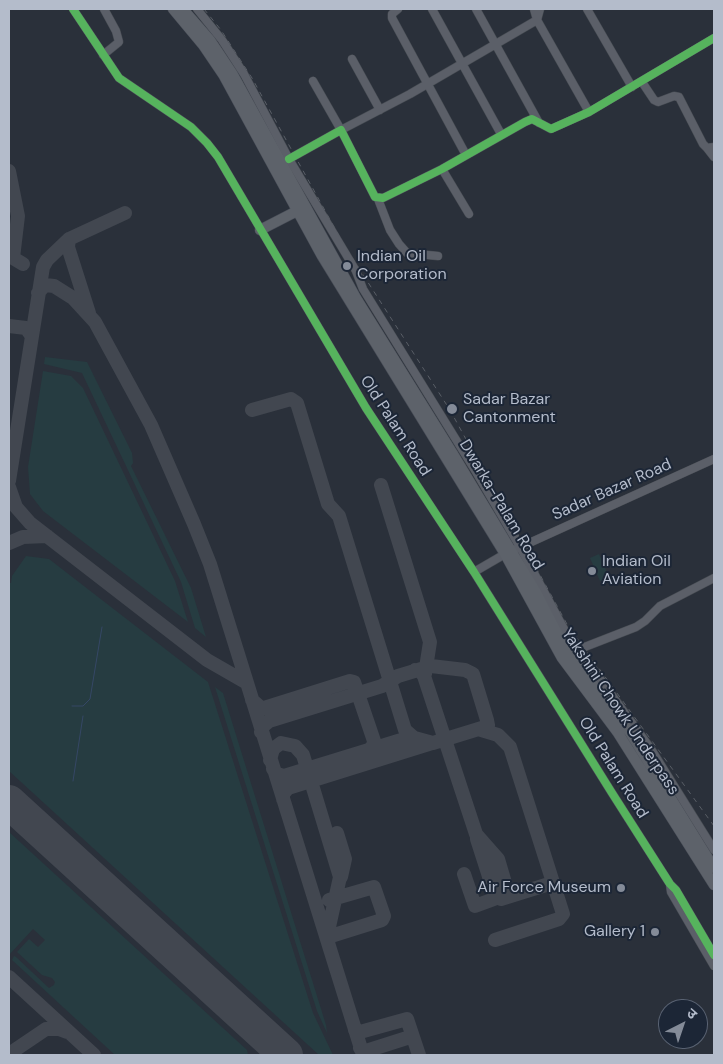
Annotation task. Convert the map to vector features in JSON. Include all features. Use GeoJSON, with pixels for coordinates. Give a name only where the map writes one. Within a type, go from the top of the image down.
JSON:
{"type":"FeatureCollection","features":[{"type":"Feature","properties":{"kind":"main road","name":"Dwarka-Palam Road"},"geometry":{"type":"LineString","coordinates":[[173,9],[203,45],[224,76],[348,302],[512,551]]}},
{"type":"Feature","properties":{"kind":"main road","name":"Dwarka-Palam Road"},"geometry":{"type":"LineString","coordinates":[[183,9],[210,40],[232,73],[356,298],[512,551],[572,656],[631,734],[696,830]]}},
{"type":"Feature","properties":{"kind":"main road"},"geometry":{"type":"LineString","coordinates":[[260,230],[297,211]]}},
{"type":"Feature","properties":{"kind":"main road","name":"Yakshini Chowk Underpass"},"geometry":{"type":"LineString","coordinates":[[512,551],[562,658],[618,732],[714,885]]}},
{"type":"Feature","properties":{"kind":"main road"},"geometry":{"type":"LineString","coordinates":[[696,830],[714,868]]}},
{"type":"Feature","properties":{"kind":"street","name":"Old Palam Road"},"geometry":{"type":"LineString","coordinates":[[73,9],[119,78],[131,88],[191,127],[207,142],[366,408],[474,572],[670,884],[676,890],[712,953],[714,966]]}},
{"type":"Feature","properties":{"kind":"street"},"geometry":{"type":"LineString","coordinates":[[103,56],[119,42],[116,31],[104,9]]}},
{"type":"Feature","properties":{"kind":"street"},"geometry":{"type":"LineString","coordinates":[[197,9],[222,40],[244,74],[289,160],[356,271],[363,290],[512,551],[578,650],[650,749],[696,830],[714,850]]}},
{"type":"Feature","properties":{"kind":"street"},"geometry":{"type":"LineString","coordinates":[[398,9],[392,14],[392,18],[466,155]]}},
{"type":"Feature","properties":{"kind":"street"},"geometry":{"type":"LineString","coordinates":[[432,9],[461,65],[502,134]]}},
{"type":"Feature","properties":{"kind":"street"},"geometry":{"type":"LineString","coordinates":[[476,9],[539,123]]}},
{"type":"Feature","properties":{"kind":"street"},"geometry":{"type":"LineString","coordinates":[[534,9],[537,20],[589,112]]}},
{"type":"Feature","properties":{"kind":"street"},"geometry":{"type":"LineString","coordinates":[[289,160],[340,130],[461,65],[537,20],[540,9]]}},
{"type":"Feature","properties":{"kind":"street"},"geometry":{"type":"LineString","coordinates":[[587,9],[632,88]]}},
{"type":"Feature","properties":{"kind":"street"},"geometry":{"type":"LineString","coordinates":[[378,199],[442,169],[532,119],[551,129],[589,112],[632,88],[712,39],[714,49]]}},
{"type":"Feature","properties":{"kind":"street"},"geometry":{"type":"LineString","coordinates":[[352,59],[380,110]]}},
{"type":"Feature","properties":{"kind":"street"},"geometry":{"type":"LineString","coordinates":[[313,81],[375,197],[378,199],[390,230],[399,244],[407,253],[438,256]]}},
{"type":"Feature","properties":{"kind":"street"},"geometry":{"type":"LineString","coordinates":[[642,82],[654,100],[658,102],[670,97],[679,97],[711,147],[714,157]]}},
{"type":"Feature","properties":{"kind":"street"},"geometry":{"type":"LineString","coordinates":[[442,169],[469,214]]}},
{"type":"Feature","properties":{"kind":"street","name":"Sadar Bazar Road"},"geometry":{"type":"LineString","coordinates":[[474,572],[512,551],[714,459]]}},
{"type":"Feature","properties":{"kind":"street"},"geometry":{"type":"LineString","coordinates":[[578,650],[636,626],[660,606],[714,578]]}},
{"type":"Feature","properties":{"kind":"green space"},"geometry":{"type":"Polygon","coordinates":[[[45,357],[87,362],[132,453],[133,463],[131,466],[191,588],[206,637],[195,628],[181,582],[82,373],[44,364],[45,357]]]}},
{"type":"Feature","properties":{"kind":"green space"},"geometry":{"type":"Polygon","coordinates":[[[43,371],[71,376],[83,388],[175,581],[188,622],[43,511],[30,494],[28,467],[43,371]]]}},
{"type":"Feature","properties":{"kind":"green space"},"geometry":{"type":"Polygon","coordinates":[[[599,554],[609,577],[600,581],[590,558],[599,554]]]}},
{"type":"Feature","properties":{"kind":"green space"},"geometry":{"type":"Polygon","coordinates":[[[26,556],[49,559],[208,682],[313,1013],[333,1055],[319,1055],[9,771],[9,583],[11,583],[12,576],[26,556]]]}},
{"type":"Feature","properties":{"kind":"green space"},"geometry":{"type":"Polygon","coordinates":[[[215,687],[223,693],[327,1033],[317,1011],[215,687]]]}},
{"type":"Feature","properties":{"kind":"green space"},"geometry":{"type":"Polygon","coordinates":[[[9,832],[247,1050],[248,1055],[115,1055],[12,960],[14,956],[16,957],[49,988],[54,985],[55,982],[52,978],[42,975],[17,952],[29,939],[38,947],[45,940],[33,929],[9,955],[9,832]]]}},
{"type":"Feature","properties":{"kind":"waterway"},"geometry":{"type":"LineString","coordinates":[[72,706],[83,706],[90,699],[102,627]]}},
{"type":"Feature","properties":{"kind":"waterway"},"geometry":{"type":"LineString","coordinates":[[73,781],[83,716]]}},
{"type":"Feature","properties":{"kind":"taxiway"},"geometry":{"type":"LineString","coordinates":[[9,171],[18,216],[13,258],[23,264]]}},
{"type":"Feature","properties":{"kind":"taxiway"},"geometry":{"type":"LineString","coordinates":[[9,481],[43,267],[47,260],[69,239],[125,213]]}},
{"type":"Feature","properties":{"kind":"taxiway"},"geometry":{"type":"LineString","coordinates":[[69,239],[68,247],[89,313]]}},
{"type":"Feature","properties":{"kind":"taxiway"},"geometry":{"type":"LineString","coordinates":[[38,293],[45,285],[54,286],[73,298],[95,322],[151,425],[194,524],[210,564],[363,1055]]}},
{"type":"Feature","properties":{"kind":"taxiway"},"geometry":{"type":"LineString","coordinates":[[9,326],[26,328],[31,335]]}},
{"type":"Feature","properties":{"kind":"taxiway"},"geometry":{"type":"LineString","coordinates":[[252,410],[291,399],[297,403],[328,504],[339,516],[405,730],[413,737]]}},
{"type":"Feature","properties":{"kind":"taxiway"},"geometry":{"type":"LineString","coordinates":[[381,485],[430,642],[425,674]]}},
{"type":"Feature","properties":{"kind":"taxiway"},"geometry":{"type":"LineString","coordinates":[[9,487],[16,507],[30,523],[207,660],[247,683]]}},
{"type":"Feature","properties":{"kind":"taxiway"},"geometry":{"type":"LineString","coordinates":[[9,543],[23,537],[47,536]]}},
{"type":"Feature","properties":{"kind":"taxiway"},"geometry":{"type":"LineString","coordinates":[[261,732],[263,726],[269,721],[382,686],[398,676],[431,666],[465,670],[473,674],[487,720],[488,725],[485,727],[433,743],[411,737],[284,776],[277,774],[273,769]]}},
{"type":"Feature","properties":{"kind":"taxiway"},"geometry":{"type":"LineString","coordinates":[[415,670],[420,671],[424,676],[476,834],[498,859],[508,893],[502,898],[495,895]]}},
{"type":"Feature","properties":{"kind":"taxiway"},"geometry":{"type":"LineString","coordinates":[[252,700],[264,708],[350,681],[354,682],[374,741],[373,746],[369,750]]}},
{"type":"Feature","properties":{"kind":"taxiway"},"geometry":{"type":"LineString","coordinates":[[478,729],[498,735],[510,747],[563,914],[559,919],[495,940]]}},
{"type":"Feature","properties":{"kind":"taxiway"},"geometry":{"type":"LineString","coordinates":[[270,760],[273,749],[281,743],[295,746],[303,755],[340,877],[327,936]]}},
{"type":"Feature","properties":{"kind":"taxiway"},"geometry":{"type":"LineString","coordinates":[[283,799],[283,794],[288,788],[432,743]]}},
{"type":"Feature","properties":{"kind":"taxiway"},"geometry":{"type":"LineString","coordinates":[[337,833],[345,859],[341,877]]}},
{"type":"Feature","properties":{"kind":"taxiway"},"geometry":{"type":"LineString","coordinates":[[464,874],[475,906],[494,899],[495,895],[477,839]]}},
{"type":"Feature","properties":{"kind":"taxiway"},"geometry":{"type":"LineString","coordinates":[[501,899],[549,884],[552,880]]}},
{"type":"Feature","properties":{"kind":"taxiway"},"geometry":{"type":"LineString","coordinates":[[328,941],[331,936],[382,920],[384,916],[374,887],[329,900]]}},
{"type":"Feature","properties":{"kind":"taxiway"},"geometry":{"type":"LineString","coordinates":[[9,977],[94,1055]]}},
{"type":"Feature","properties":{"kind":"taxiway"},"geometry":{"type":"LineString","coordinates":[[355,1030],[360,1032],[407,1019],[419,1055]]}},
{"type":"Feature","properties":{"kind":"taxiway"},"geometry":{"type":"LineString","coordinates":[[9,1054],[46,1029],[59,1029],[67,1032]]}},
{"type":"Feature","properties":{"kind":"taxiway"},"geometry":{"type":"LineString","coordinates":[[360,1048],[366,1051],[410,1037],[414,1040]]}},
{"type":"Feature","properties":{"kind":"runway"},"geometry":{"type":"LineString","coordinates":[[9,802],[286,1055]]}},
{"type":"Feature","properties":{"kind":"railway"},"geometry":{"type":"LineString","coordinates":[[204,9],[221,30],[252,78],[344,245],[450,410],[568,626],[714,826]]}},
{"type":"Feature","properties":{"kind":"cycle path"},"geometry":{"type":"LineString","coordinates":[[73,9],[119,78],[191,127],[218,157],[366,408],[474,572],[612,793],[670,884],[676,890],[714,955]]}},
{"type":"Feature","properties":{"kind":"cycle path"},"geometry":{"type":"LineString","coordinates":[[289,159],[341,130],[375,197],[383,198],[442,169],[532,119],[551,129],[589,112],[714,38]]}},
{"type":"Feature","properties":{"kind":"place","name":"Indian Oil Corporation"},"geometry":{"type":"Point","coordinates":[347,266]}},
{"type":"Feature","properties":{"kind":"place","name":"Sadar Bazar Cantonment"},"geometry":{"type":"Point","coordinates":[452,409]}},
{"type":"Feature","properties":{"kind":"place","name":"Indian Oil Aviation"},"geometry":{"type":"Point","coordinates":[592,571]}},
{"type":"Feature","properties":{"kind":"place","name":"Air Force Museum"},"geometry":{"type":"Point","coordinates":[621,888]}},
{"type":"Feature","properties":{"kind":"place","name":"Gallery 1"},"geometry":{"type":"Point","coordinates":[655,932]}}]}
